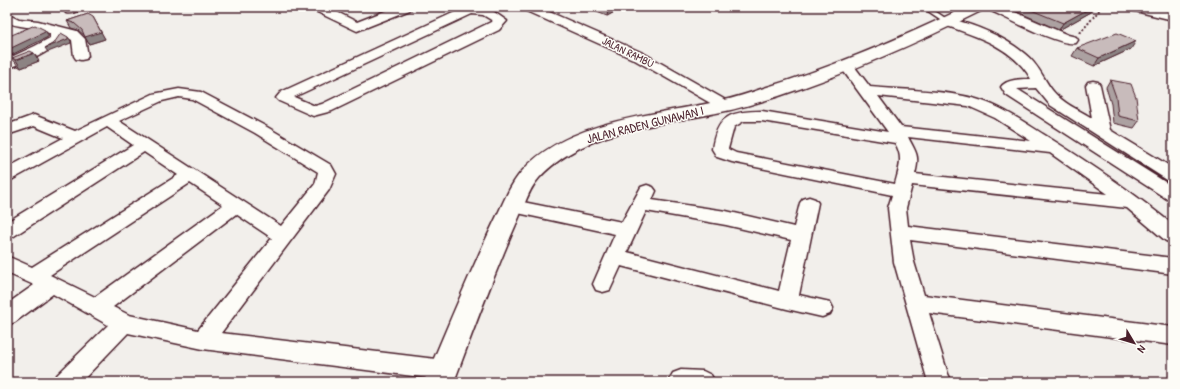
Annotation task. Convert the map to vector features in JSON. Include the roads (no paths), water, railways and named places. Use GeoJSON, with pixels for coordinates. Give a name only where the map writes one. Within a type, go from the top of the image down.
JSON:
{"type":"FeatureCollection","features":[{"type":"Feature","properties":{"kind":"highway","name":"JALAN RADEN GUNAWAN I"},"geometry":{"type":"LineString","coordinates":[[442,376],[492,248],[523,185],[532,173],[557,151],[586,137],[670,116],[724,105],[776,91],[846,65],[922,34],[978,7]]}},
{"type":"Feature","properties":{"kind":"street"},"geometry":{"type":"LineString","coordinates":[[317,7],[357,27],[405,7]]}},
{"type":"Feature","properties":{"kind":"street","name":"JALAN RAMBU"},"geometry":{"type":"LineString","coordinates":[[528,7],[638,56],[724,105]]}},
{"type":"Feature","properties":{"kind":"street"},"geometry":{"type":"LineString","coordinates":[[993,7],[1063,38],[1071,40]]}},
{"type":"Feature","properties":{"kind":"street"},"geometry":{"type":"LineString","coordinates":[[1135,7],[1173,16]]}},
{"type":"Feature","properties":{"kind":"street"},"geometry":{"type":"LineString","coordinates":[[1154,7],[1173,12]]}},
{"type":"Feature","properties":{"kind":"street"},"geometry":{"type":"LineString","coordinates":[[491,10],[501,21],[500,24],[327,108],[313,110],[284,98],[286,95],[463,12],[491,10]]}},
{"type":"Feature","properties":{"kind":"street"},"geometry":{"type":"LineString","coordinates":[[7,17],[16,22],[38,25],[56,31],[66,31],[75,35],[82,47],[82,56]]}},
{"type":"Feature","properties":{"kind":"street"},"geometry":{"type":"LineString","coordinates":[[948,22],[983,34],[1013,51],[1028,63],[1033,70],[1029,83]]}},
{"type":"Feature","properties":{"kind":"street"},"geometry":{"type":"LineString","coordinates":[[13,36],[38,25]]}},
{"type":"Feature","properties":{"kind":"street"},"geometry":{"type":"LineString","coordinates":[[7,64],[53,42],[56,38],[56,31]]}},
{"type":"Feature","properties":{"kind":"street"},"geometry":{"type":"LineString","coordinates":[[846,65],[899,135],[908,151],[909,164],[897,208],[899,232],[904,262],[937,377],[940,382]]}},
{"type":"Feature","properties":{"kind":"street"},"geometry":{"type":"LineString","coordinates":[[1173,176],[1055,102],[1029,83],[1010,86],[1009,89],[1173,195]]}},
{"type":"Feature","properties":{"kind":"street"},"geometry":{"type":"LineString","coordinates":[[1093,85],[1103,133]]}},
{"type":"Feature","properties":{"kind":"street"},"geometry":{"type":"LineString","coordinates":[[867,91],[974,102],[992,109],[1056,149],[1132,202],[1173,236]]}},
{"type":"Feature","properties":{"kind":"street"},"geometry":{"type":"LineString","coordinates":[[7,175],[74,137],[158,98],[178,93],[196,95],[261,130],[325,169],[327,174],[322,186],[203,340]]}},
{"type":"Feature","properties":{"kind":"street"},"geometry":{"type":"LineString","coordinates":[[1056,149],[899,135],[762,116],[740,117],[730,120],[726,126],[720,149],[723,153],[732,157],[903,185],[1132,202]]}},
{"type":"Feature","properties":{"kind":"street"},"geometry":{"type":"LineString","coordinates":[[7,130],[34,120],[74,137]]}},
{"type":"Feature","properties":{"kind":"street"},"geometry":{"type":"LineString","coordinates":[[108,121],[283,236]]}},
{"type":"Feature","properties":{"kind":"street"},"geometry":{"type":"LineString","coordinates":[[7,231],[144,145]]}},
{"type":"Feature","properties":{"kind":"street"},"geometry":{"type":"LineString","coordinates":[[7,316],[42,280],[190,175]]}},
{"type":"Feature","properties":{"kind":"street"},"geometry":{"type":"LineString","coordinates":[[603,284],[617,257],[627,230],[644,197],[802,236]]}},
{"type":"Feature","properties":{"kind":"street"},"geometry":{"type":"LineString","coordinates":[[787,301],[809,203]]}},
{"type":"Feature","properties":{"kind":"street"},"geometry":{"type":"LineString","coordinates":[[97,307],[235,205]]}},
{"type":"Feature","properties":{"kind":"street"},"geometry":{"type":"LineString","coordinates":[[513,206],[627,230]]}},
{"type":"Feature","properties":{"kind":"street"},"geometry":{"type":"LineString","coordinates":[[899,232],[1173,266]]}},
{"type":"Feature","properties":{"kind":"street"},"geometry":{"type":"LineString","coordinates":[[617,257],[787,301],[822,308]]}},
{"type":"Feature","properties":{"kind":"street"},"geometry":{"type":"LineString","coordinates":[[7,264],[97,307],[124,323],[203,340],[442,376]]}},
{"type":"Feature","properties":{"kind":"street"},"geometry":{"type":"LineString","coordinates":[[917,303],[1173,336]]}},
{"type":"Feature","properties":{"kind":"street"},"geometry":{"type":"LineString","coordinates":[[66,382],[124,323]]}},
{"type":"Feature","properties":{"kind":"lane"},"geometry":{"type":"LineString","coordinates":[[925,7],[948,22]]}}]}
